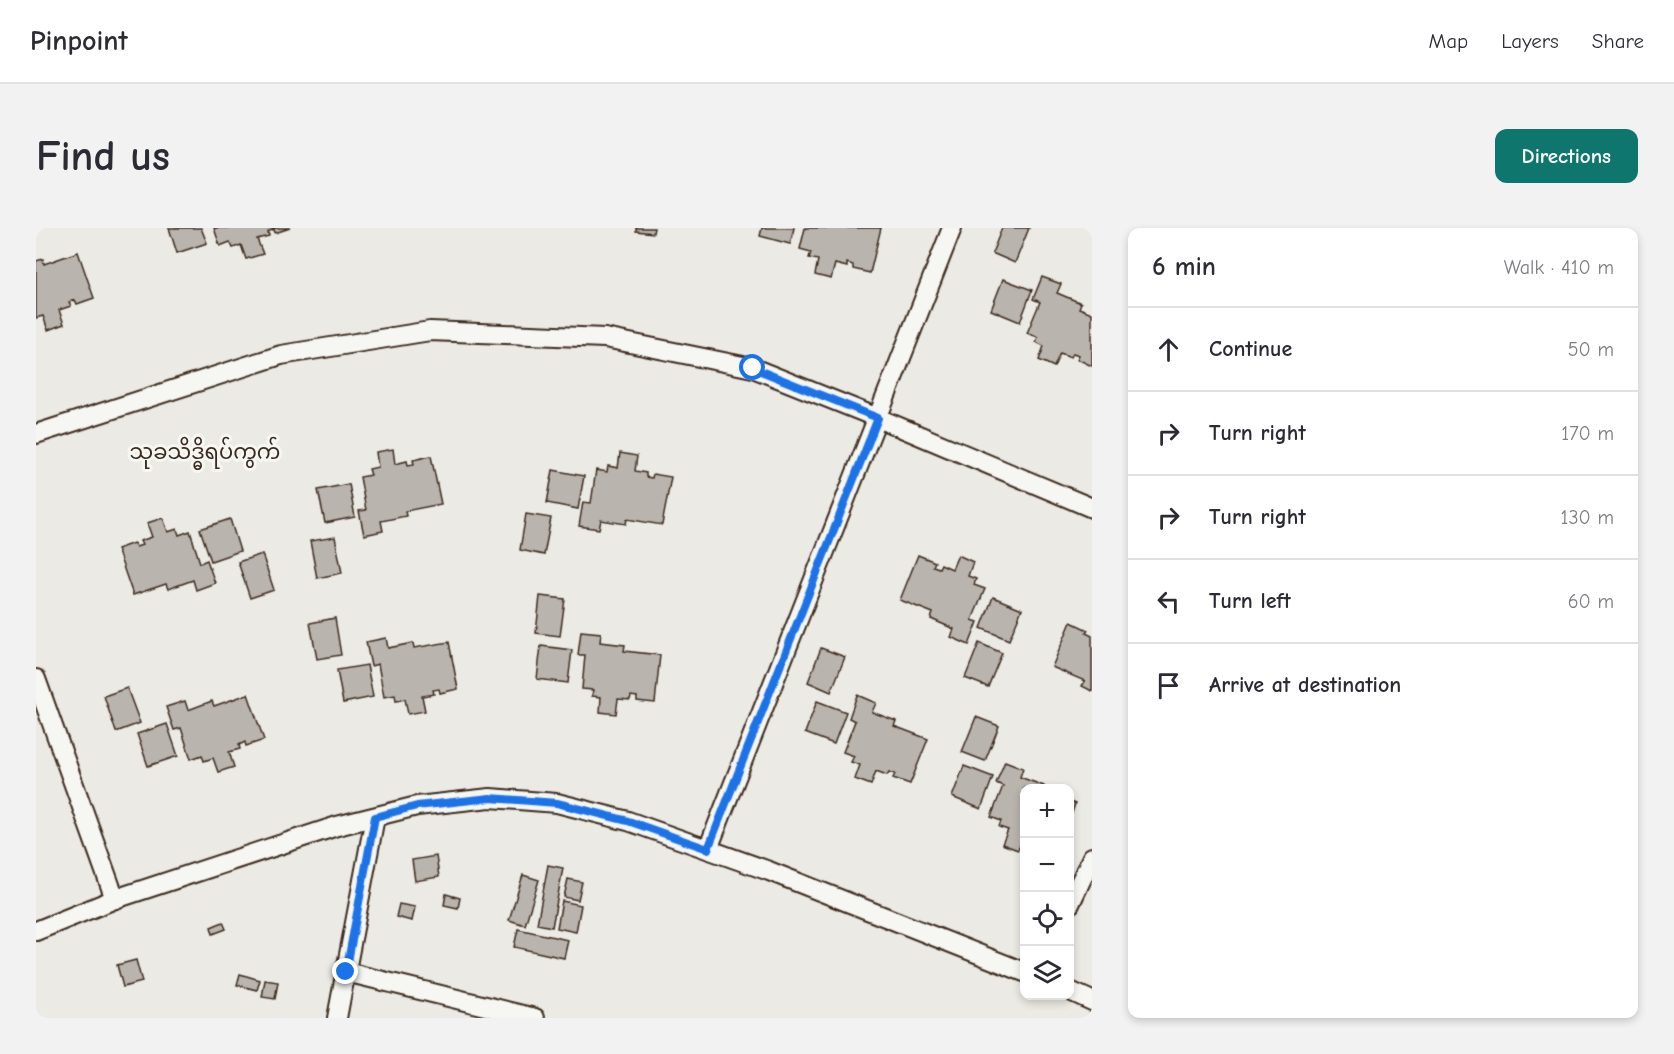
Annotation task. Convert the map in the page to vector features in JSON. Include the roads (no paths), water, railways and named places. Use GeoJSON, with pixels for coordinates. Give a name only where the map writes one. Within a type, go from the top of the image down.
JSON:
{"type":"FeatureCollection","features":[{"type":"Feature","properties":{"kind":"street"},"geometry":{"type":"LineString","coordinates":[[708,849],[952,228]]}},
{"type":"Feature","properties":{"kind":"street"},"geometry":{"type":"LineString","coordinates":[[36,434],[281,355],[430,330],[605,338],[753,368],[1092,508]]}},
{"type":"Feature","properties":{"kind":"street"},"geometry":{"type":"LineString","coordinates":[[36,679],[115,899]]}},
{"type":"Feature","properties":{"kind":"street"},"geometry":{"type":"LineString","coordinates":[[36,930],[115,899],[337,826],[417,806],[490,798],[557,803],[628,821],[769,871],[1020,970]]}},
{"type":"Feature","properties":{"kind":"street"},"geometry":{"type":"LineString","coordinates":[[337,1018],[375,817]]}},
{"type":"Feature","properties":{"kind":"street"},"geometry":{"type":"LineString","coordinates":[[1074,895],[1092,857]]}},
{"type":"Feature","properties":{"kind":"street"},"geometry":{"type":"LineString","coordinates":[[346,972],[535,1018]]}},
{"type":"Feature","properties":{"kind":"street"},"geometry":{"type":"LineString","coordinates":[[1074,993],[1092,1001]]}},
{"type":"Feature","properties":{"kind":"district","name":"သုခသိဒ္ဓိရပ်ကွက်"},"geometry":{"type":"Point","coordinates":[205,452]}}]}
